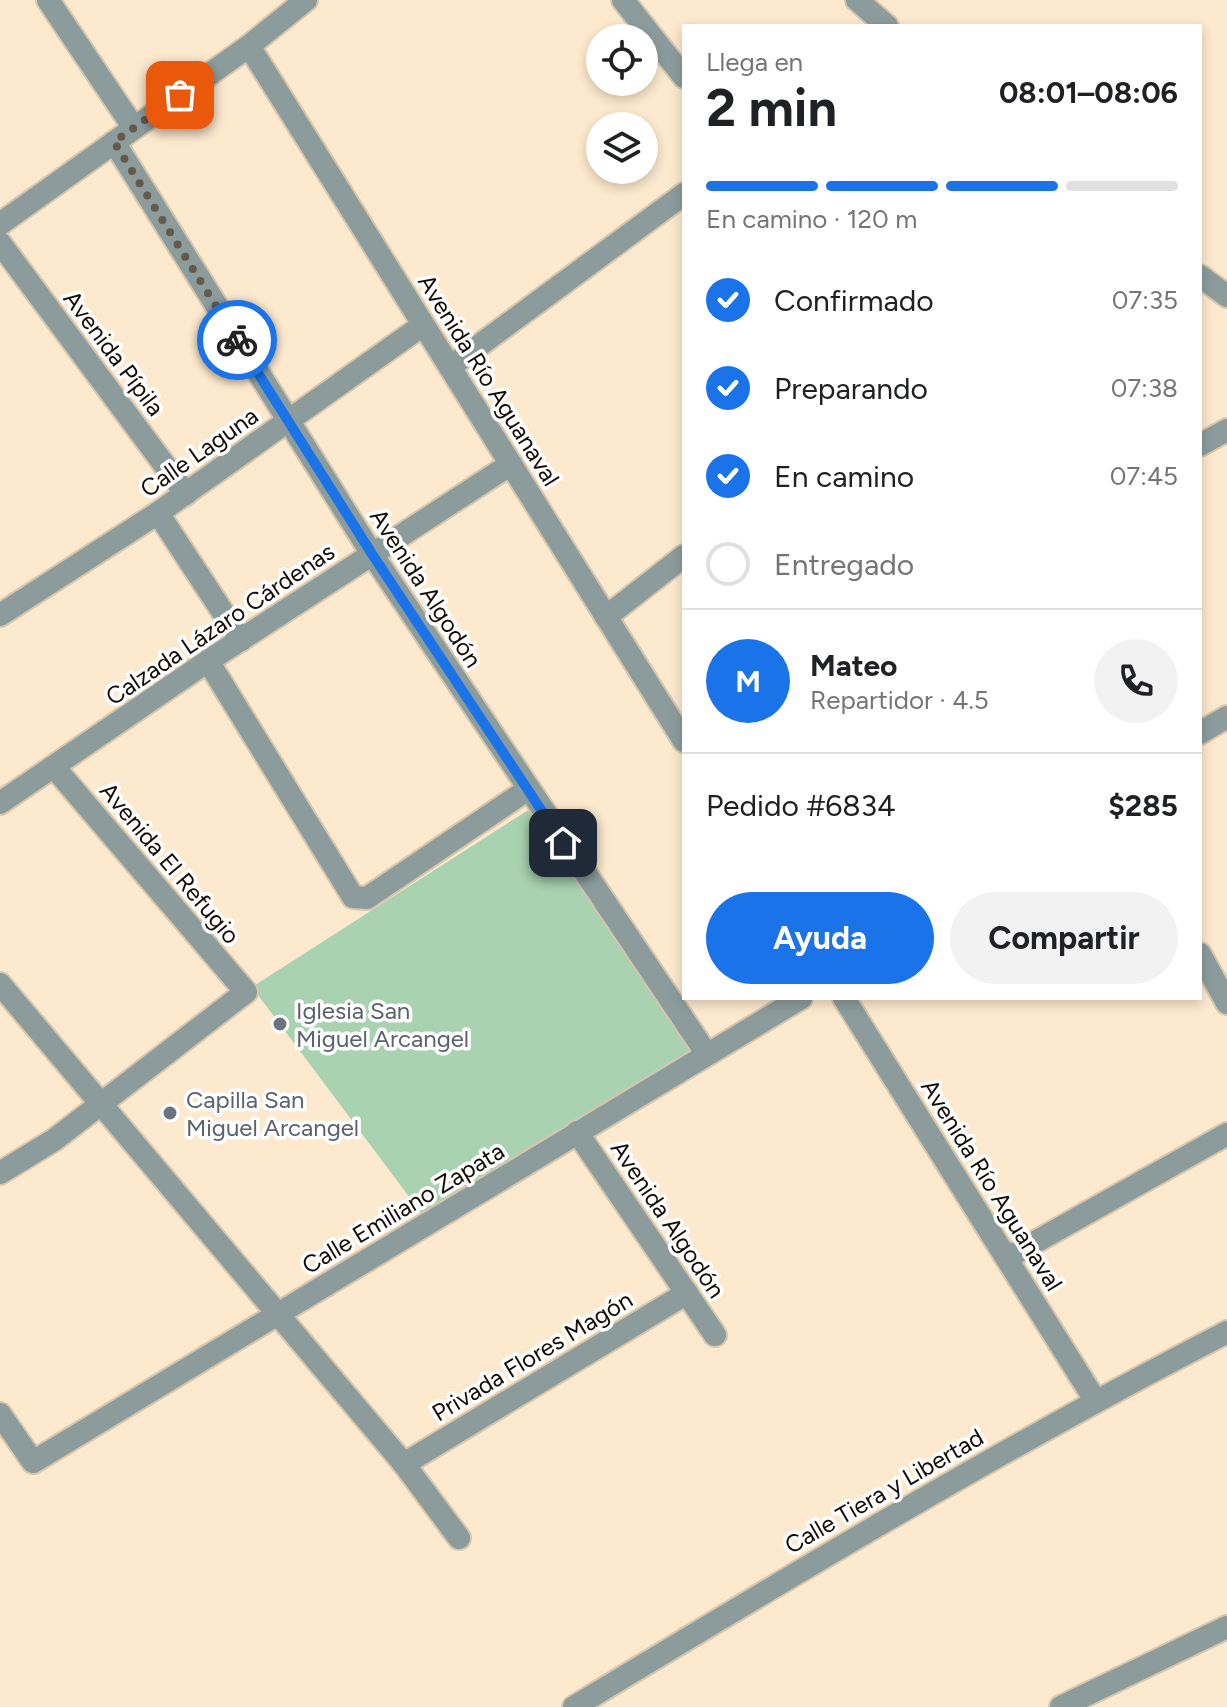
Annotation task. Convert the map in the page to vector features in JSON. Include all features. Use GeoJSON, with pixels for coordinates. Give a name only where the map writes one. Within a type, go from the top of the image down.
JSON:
{"type":"FeatureCollection","features":[{"type":"Feature","properties":{"kind":"street"},"geometry":{"type":"LineString","coordinates":[[48,0],[134,128]]}},
{"type":"Feature","properties":{"kind":"street"},"geometry":{"type":"LineString","coordinates":[[0,224],[249,46],[306,0]]}},
{"type":"Feature","properties":{"kind":"street"},"geometry":{"type":"LineString","coordinates":[[623,0],[682,74]]}},
{"type":"Feature","properties":{"kind":"street"},"geometry":{"type":"LineString","coordinates":[[857,0],[885,24]]}},
{"type":"Feature","properties":{"kind":"street","name":"Avenida Río Aguanaval"},"geometry":{"type":"LineString","coordinates":[[249,46],[682,738]]}},
{"type":"Feature","properties":{"kind":"street","name":"Avenida Algodón"},"geometry":{"type":"LineString","coordinates":[[114,142],[372,554],[527,790],[706,1053]]}},
{"type":"Feature","properties":{"kind":"street"},"geometry":{"type":"LineString","coordinates":[[450,367],[682,195]]}},
{"type":"Feature","properties":{"kind":"street","name":"Avenida Pípila"},"geometry":{"type":"LineString","coordinates":[[0,243],[186,494]]}},
{"type":"Feature","properties":{"kind":"street"},"geometry":{"type":"LineString","coordinates":[[1202,277],[1227,296]]}},
{"type":"Feature","properties":{"kind":"street","name":"Calle Laguna"},"geometry":{"type":"LineString","coordinates":[[0,615],[186,494],[423,325]]}},
{"type":"Feature","properties":{"kind":"street"},"geometry":{"type":"LineString","coordinates":[[1202,444],[1227,430]]}},
{"type":"Feature","properties":{"kind":"street","name":"Calzada Lázaro Cárdenas"},"geometry":{"type":"LineString","coordinates":[[4,791],[54,767],[208,661],[511,464]]}},
{"type":"Feature","properties":{"kind":"street"},"geometry":{"type":"LineString","coordinates":[[158,513],[241,640]]}},
{"type":"Feature","properties":{"kind":"street"},"geometry":{"type":"LineString","coordinates":[[606,617],[682,558]]}},
{"type":"Feature","properties":{"kind":"street"},"geometry":{"type":"LineString","coordinates":[[208,661],[353,897],[367,898],[527,790]]}},
{"type":"Feature","properties":{"kind":"street"},"geometry":{"type":"LineString","coordinates":[[1202,732],[1227,717]]}},
{"type":"Feature","properties":{"kind":"street","name":"Avenida El Refugio"},"geometry":{"type":"LineString","coordinates":[[54,767],[246,992],[100,1103]]}},
{"type":"Feature","properties":{"kind":"street"},"geometry":{"type":"LineString","coordinates":[[1202,958],[1227,1003]]}},
{"type":"Feature","properties":{"kind":"street"},"geometry":{"type":"LineString","coordinates":[[0,984],[404,1464],[459,1538]]}},
{"type":"Feature","properties":{"kind":"street","name":"Calle Emiliano Zapata"},"geometry":{"type":"LineString","coordinates":[[0,1414],[33,1462],[798,1000]]}},
{"type":"Feature","properties":{"kind":"street","name":"Avenida Río Aguanaval"},"geometry":{"type":"LineString","coordinates":[[845,1000],[1095,1400]]}},
{"type":"Feature","properties":{"kind":"street"},"geometry":{"type":"LineString","coordinates":[[0,1173],[54,1140],[100,1103]]}},
{"type":"Feature","properties":{"kind":"street","name":"Avenida Algodón"},"geometry":{"type":"LineString","coordinates":[[577,1132],[715,1335]]}},
{"type":"Feature","properties":{"kind":"street"},"geometry":{"type":"LineString","coordinates":[[1007,1258],[1227,1134]]}},
{"type":"Feature","properties":{"kind":"street","name":"Privada Flores Magón"},"geometry":{"type":"LineString","coordinates":[[404,1464],[687,1293]]}},
{"type":"Feature","properties":{"kind":"street","name":"Calle Tiera y Libertad"},"geometry":{"type":"LineString","coordinates":[[574,1707],[812,1563],[1095,1400],[1227,1332]]}},
{"type":"Feature","properties":{"kind":"street"},"geometry":{"type":"LineString","coordinates":[[1061,1707],[1227,1627]]}},
{"type":"Feature","properties":{"kind":"green space"},"geometry":{"type":"Polygon","coordinates":[[[530,809],[695,1051],[422,1214],[252,987],[530,809]]]}},
{"type":"Feature","properties":{"kind":"way so far"},"geometry":{"type":"LineString","coordinates":[[180,95],[114,142],[237,340]]}},
{"type":"Feature","properties":{"kind":"place","name":"Iglesia San Miguel Arcangel"},"geometry":{"type":"Point","coordinates":[280,1024]}},
{"type":"Feature","properties":{"kind":"place","name":"Capilla San Miguel Arcangel"},"geometry":{"type":"Point","coordinates":[170,1113]}},
{"type":"Feature","properties":{"kind":"route"},"geometry":{"type":"LineString","coordinates":[[237,340],[372,554],[563,843]]}}]}
